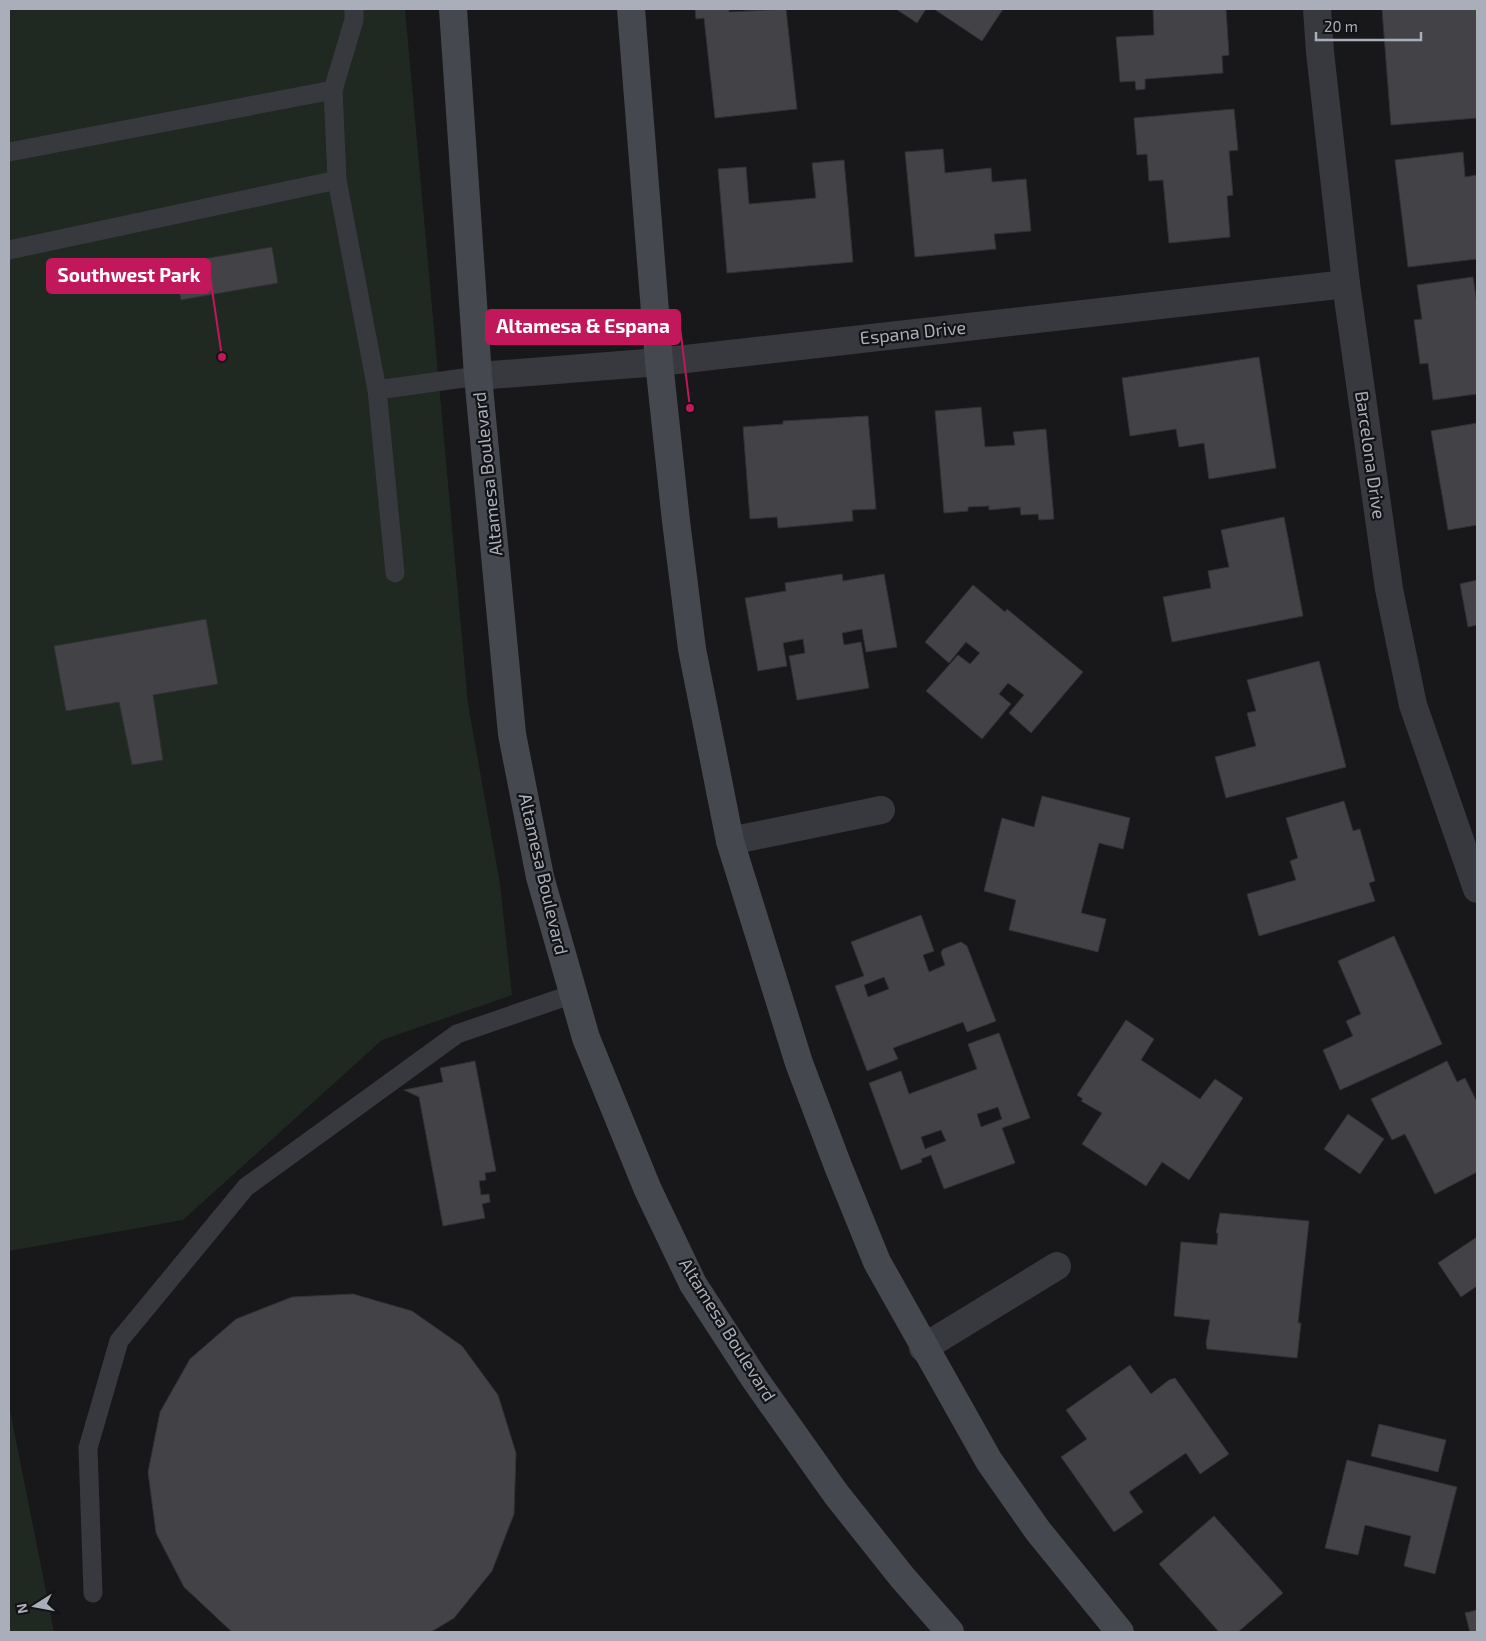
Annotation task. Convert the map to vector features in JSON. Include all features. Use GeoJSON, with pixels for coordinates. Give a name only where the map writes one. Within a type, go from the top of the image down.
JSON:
{"type":"FeatureCollection","features":[{"type":"Feature","properties":{"kind":"main road","name":"Altamesa Boulevard"},"geometry":{"type":"LineString","coordinates":[[453,9],[478,376],[512,734],[540,876],[586,1038],[645,1181],[693,1284],[754,1378],[836,1494],[902,1577],[950,1632]]}},
{"type":"Feature","properties":{"kind":"main road"},"geometry":{"type":"LineString","coordinates":[[631,9],[659,362],[692,649],[730,841],[799,1063],[877,1262],[923,1348],[989,1461],[1038,1531],[1120,1632]]}},
{"type":"Feature","properties":{"kind":"street","name":"Barcelona Drive"},"geometry":{"type":"LineString","coordinates":[[1317,9],[1320,52],[1346,284],[1388,588],[1413,705],[1477,889]]}},
{"type":"Feature","properties":{"kind":"street","name":"Espana Drive"},"geometry":{"type":"LineString","coordinates":[[478,376],[659,362],[1346,284]]}},
{"type":"Feature","properties":{"kind":"street"},"geometry":{"type":"LineString","coordinates":[[730,841],[881,810]]}},
{"type":"Feature","properties":{"kind":"street"},"geometry":{"type":"LineString","coordinates":[[923,1348],[1056,1266]]}},
{"type":"Feature","properties":{"kind":"lane"},"geometry":{"type":"LineString","coordinates":[[354,9],[354,20],[333,90],[337,180],[377,390],[395,573]]}},
{"type":"Feature","properties":{"kind":"lane"},"geometry":{"type":"LineString","coordinates":[[9,152],[333,90]]}},
{"type":"Feature","properties":{"kind":"lane"},"geometry":{"type":"LineString","coordinates":[[9,250],[337,180]]}},
{"type":"Feature","properties":{"kind":"lane"},"geometry":{"type":"LineString","coordinates":[[377,390],[478,376]]}},
{"type":"Feature","properties":{"kind":"lane"},"geometry":{"type":"LineString","coordinates":[[93,1593],[88,1448],[119,1341],[246,1187],[457,1034],[573,994]]}},
{"type":"Feature","properties":{"kind":"shaded area"},"geometry":{"type":"Polygon","coordinates":[[[9,9],[405,9],[468,704],[500,884],[512,995],[382,1040],[183,1220],[9,1251],[9,9]]]}},
{"type":"Feature","properties":{"kind":"shaded area"},"geometry":{"type":"Polygon","coordinates":[[[9,1405],[54,1632],[9,1632],[9,1405]]]}},
{"type":"Feature","properties":{"kind":"building"},"geometry":{"type":"Polygon","coordinates":[[[695,9],[729,9],[729,12],[786,9],[797,109],[715,118],[704,18],[696,19],[695,9]]]}},
{"type":"Feature","properties":{"kind":"building"},"geometry":{"type":"Polygon","coordinates":[[[896,9],[926,9],[917,23],[896,9]]]}},
{"type":"Feature","properties":{"kind":"building"},"geometry":{"type":"Polygon","coordinates":[[[934,9],[1003,9],[982,41],[934,9]]]}},
{"type":"Feature","properties":{"kind":"building"},"geometry":{"type":"Polygon","coordinates":[[[1153,9],[1226,9],[1229,55],[1222,56],[1223,73],[1145,79],[1145,89],[1136,90],[1135,81],[1120,82],[1116,37],[1154,35],[1153,9]]]}},
{"type":"Feature","properties":{"kind":"building"},"geometry":{"type":"Polygon","coordinates":[[[1382,9],[1477,9],[1477,118],[1391,125],[1382,9]]]}},
{"type":"Feature","properties":{"kind":"building"},"geometry":{"type":"Polygon","coordinates":[[[1234,109],[1238,150],[1229,151],[1233,195],[1227,196],[1230,237],[1169,243],[1163,180],[1149,181],[1147,154],[1137,155],[1134,118],[1234,109]]]}},
{"type":"Feature","properties":{"kind":"building"},"geometry":{"type":"Polygon","coordinates":[[[943,149],[945,173],[991,168],[992,182],[1026,179],[1031,231],[994,234],[996,249],[915,257],[905,152],[943,149]]]}},
{"type":"Feature","properties":{"kind":"building"},"geometry":{"type":"Polygon","coordinates":[[[1463,152],[1465,177],[1477,175],[1477,259],[1408,267],[1395,160],[1463,152]]]}},
{"type":"Feature","properties":{"kind":"building"},"geometry":{"type":"Polygon","coordinates":[[[844,160],[853,262],[727,273],[718,169],[746,167],[749,204],[816,198],[812,163],[844,160]]]}},
{"type":"Feature","properties":{"kind":"building"},"geometry":{"type":"Polygon","coordinates":[[[272,247],[278,283],[181,300],[174,264],[272,247]]]}},
{"type":"Feature","properties":{"kind":"building"},"geometry":{"type":"Polygon","coordinates":[[[1473,277],[1477,304],[1477,394],[1433,400],[1428,363],[1420,364],[1414,320],[1422,319],[1417,285],[1473,277]]]}},
{"type":"Feature","properties":{"kind":"building"},"geometry":{"type":"Polygon","coordinates":[[[1259,357],[1276,468],[1209,479],[1204,443],[1179,447],[1176,429],[1130,436],[1122,378],[1259,357]]]}},
{"type":"Feature","properties":{"kind":"building"},"geometry":{"type":"Polygon","coordinates":[[[981,407],[985,447],[1015,445],[1013,432],[1046,429],[1054,519],[1039,520],[1038,514],[1021,515],[1020,507],[989,510],[989,506],[968,507],[968,511],[944,513],[935,411],[981,407]]]}},
{"type":"Feature","properties":{"kind":"building"},"geometry":{"type":"Polygon","coordinates":[[[868,416],[876,509],[852,510],[853,521],[778,528],[777,517],[750,519],[743,427],[783,424],[783,421],[868,416]]]}},
{"type":"Feature","properties":{"kind":"building"},"geometry":{"type":"Polygon","coordinates":[[[1477,423],[1477,525],[1448,530],[1431,431],[1477,423]]]}},
{"type":"Feature","properties":{"kind":"building"},"geometry":{"type":"Polygon","coordinates":[[[1284,517],[1303,616],[1172,642],[1163,597],[1211,588],[1208,571],[1229,567],[1221,530],[1284,517]]]}},
{"type":"Feature","properties":{"kind":"building"},"geometry":{"type":"Polygon","coordinates":[[[842,574],[843,581],[884,574],[897,647],[866,652],[862,629],[842,633],[844,645],[861,642],[869,688],[797,700],[789,656],[805,653],[803,639],[783,643],[787,666],[758,671],[745,598],[786,591],[785,583],[842,574]]]}},
{"type":"Feature","properties":{"kind":"building"},"geometry":{"type":"Polygon","coordinates":[[[1477,580],[1477,625],[1468,627],[1460,584],[1477,580]]]}},
{"type":"Feature","properties":{"kind":"building"},"geometry":{"type":"Polygon","coordinates":[[[973,585],[1005,612],[1007,609],[1083,672],[1031,733],[1009,713],[1024,695],[1008,683],[999,694],[1011,704],[982,739],[926,691],[958,655],[970,664],[980,653],[966,642],[949,663],[925,642],[973,585]]]}},
{"type":"Feature","properties":{"kind":"building"},"geometry":{"type":"Polygon","coordinates":[[[206,619],[218,684],[153,695],[163,760],[132,765],[119,702],[66,711],[54,646],[206,619]]]}},
{"type":"Feature","properties":{"kind":"building"},"geometry":{"type":"Polygon","coordinates":[[[1319,661],[1346,767],[1226,798],[1215,757],[1256,746],[1247,713],[1256,711],[1247,680],[1319,661]]]}},
{"type":"Feature","properties":{"kind":"building"},"geometry":{"type":"Polygon","coordinates":[[[1042,796],[1130,818],[1123,849],[1099,843],[1081,913],[1106,919],[1098,952],[1009,930],[1016,900],[984,891],[1002,818],[1034,827],[1042,796]]]}},
{"type":"Feature","properties":{"kind":"building"},"geometry":{"type":"Polygon","coordinates":[[[1344,801],[1353,831],[1360,829],[1375,881],[1369,883],[1375,901],[1259,936],[1247,894],[1296,880],[1290,861],[1298,858],[1286,818],[1344,801]]]}},
{"type":"Feature","properties":{"kind":"building"},"geometry":{"type":"Polygon","coordinates":[[[921,915],[934,951],[923,955],[929,972],[945,965],[941,953],[943,949],[961,942],[967,946],[996,1021],[967,1032],[963,1022],[893,1048],[898,1059],[867,1071],[835,986],[864,976],[851,942],[921,915]],[[884,977],[864,985],[868,997],[889,989],[884,977]]]}},
{"type":"Feature","properties":{"kind":"building"},"geometry":{"type":"Polygon","coordinates":[[[1394,936],[1442,1044],[1340,1090],[1323,1050],[1353,1036],[1346,1021],[1361,1014],[1338,961],[1394,936]]]}},
{"type":"Feature","properties":{"kind":"building"},"geometry":{"type":"Polygon","coordinates":[[[1126,1020],[1154,1039],[1141,1060],[1200,1099],[1215,1079],[1243,1098],[1189,1180],[1162,1162],[1146,1186],[1082,1144],[1102,1113],[1081,1101],[1083,1099],[1077,1095],[1126,1020]]]}},
{"type":"Feature","properties":{"kind":"building"},"geometry":{"type":"Polygon","coordinates":[[[999,1033],[1030,1118],[1002,1128],[1015,1163],[944,1189],[931,1155],[921,1159],[922,1162],[901,1170],[869,1083],[901,1071],[909,1094],[977,1069],[968,1044],[999,1033]],[[998,1107],[977,1114],[981,1127],[1002,1119],[998,1107]],[[941,1130],[921,1137],[925,1149],[946,1141],[941,1130]]]}},
{"type":"Feature","properties":{"kind":"building"},"geometry":{"type":"Polygon","coordinates":[[[475,1061],[496,1171],[485,1173],[486,1180],[479,1181],[481,1195],[489,1194],[490,1202],[482,1204],[485,1218],[443,1226],[419,1097],[404,1090],[443,1082],[440,1068],[475,1061]]]}},
{"type":"Feature","properties":{"kind":"building"},"geometry":{"type":"Polygon","coordinates":[[[1447,1061],[1457,1082],[1465,1078],[1477,1102],[1477,1172],[1435,1194],[1405,1134],[1392,1140],[1371,1099],[1447,1061]]]}},
{"type":"Feature","properties":{"kind":"building"},"geometry":{"type":"Polygon","coordinates":[[[1348,1114],[1384,1139],[1360,1174],[1324,1149],[1348,1114]]]}},
{"type":"Feature","properties":{"kind":"building"},"geometry":{"type":"Polygon","coordinates":[[[1220,1213],[1309,1221],[1298,1323],[1301,1323],[1297,1358],[1207,1349],[1206,1343],[1210,1320],[1174,1316],[1181,1242],[1217,1245],[1218,1233],[1216,1233],[1220,1213]]]}},
{"type":"Feature","properties":{"kind":"building"},"geometry":{"type":"Polygon","coordinates":[[[1477,1237],[1477,1286],[1461,1297],[1438,1263],[1477,1237]]]}},
{"type":"Feature","properties":{"kind":"building"},"geometry":{"type":"Polygon","coordinates":[[[353,1294],[412,1311],[462,1346],[498,1395],[516,1453],[514,1514],[492,1571],[454,1618],[431,1632],[232,1632],[184,1587],[156,1533],[148,1472],[160,1412],[190,1359],[236,1319],[292,1297],[353,1294]]]}},
{"type":"Feature","properties":{"kind":"building"},"geometry":{"type":"Polygon","coordinates":[[[1130,1365],[1151,1394],[1169,1380],[1175,1378],[1229,1454],[1200,1474],[1186,1453],[1129,1492],[1143,1512],[1114,1532],[1061,1457],[1087,1439],[1066,1410],[1130,1365]]]}},
{"type":"Feature","properties":{"kind":"building"},"geometry":{"type":"Polygon","coordinates":[[[1379,1424],[1446,1440],[1438,1472],[1371,1456],[1379,1424]]]}},
{"type":"Feature","properties":{"kind":"building"},"geometry":{"type":"Polygon","coordinates":[[[1347,1460],[1457,1487],[1435,1574],[1404,1566],[1411,1536],[1365,1525],[1358,1555],[1325,1548],[1347,1460]]]}},
{"type":"Feature","properties":{"kind":"building"},"geometry":{"type":"Polygon","coordinates":[[[1214,1516],[1283,1593],[1238,1632],[1219,1632],[1159,1564],[1214,1516]]]}},
{"type":"Feature","properties":{"kind":"building"},"geometry":{"type":"Polygon","coordinates":[[[1477,1610],[1477,1632],[1470,1632],[1465,1613],[1477,1610]]]}},
{"type":"Feature","properties":{"kind":"place","name":"Southwest Park"},"geometry":{"type":"Point","coordinates":[222,357]}},
{"type":"Feature","properties":{"kind":"place","name":"Altamesa & Espana"},"geometry":{"type":"Point","coordinates":[690,408]}}]}
